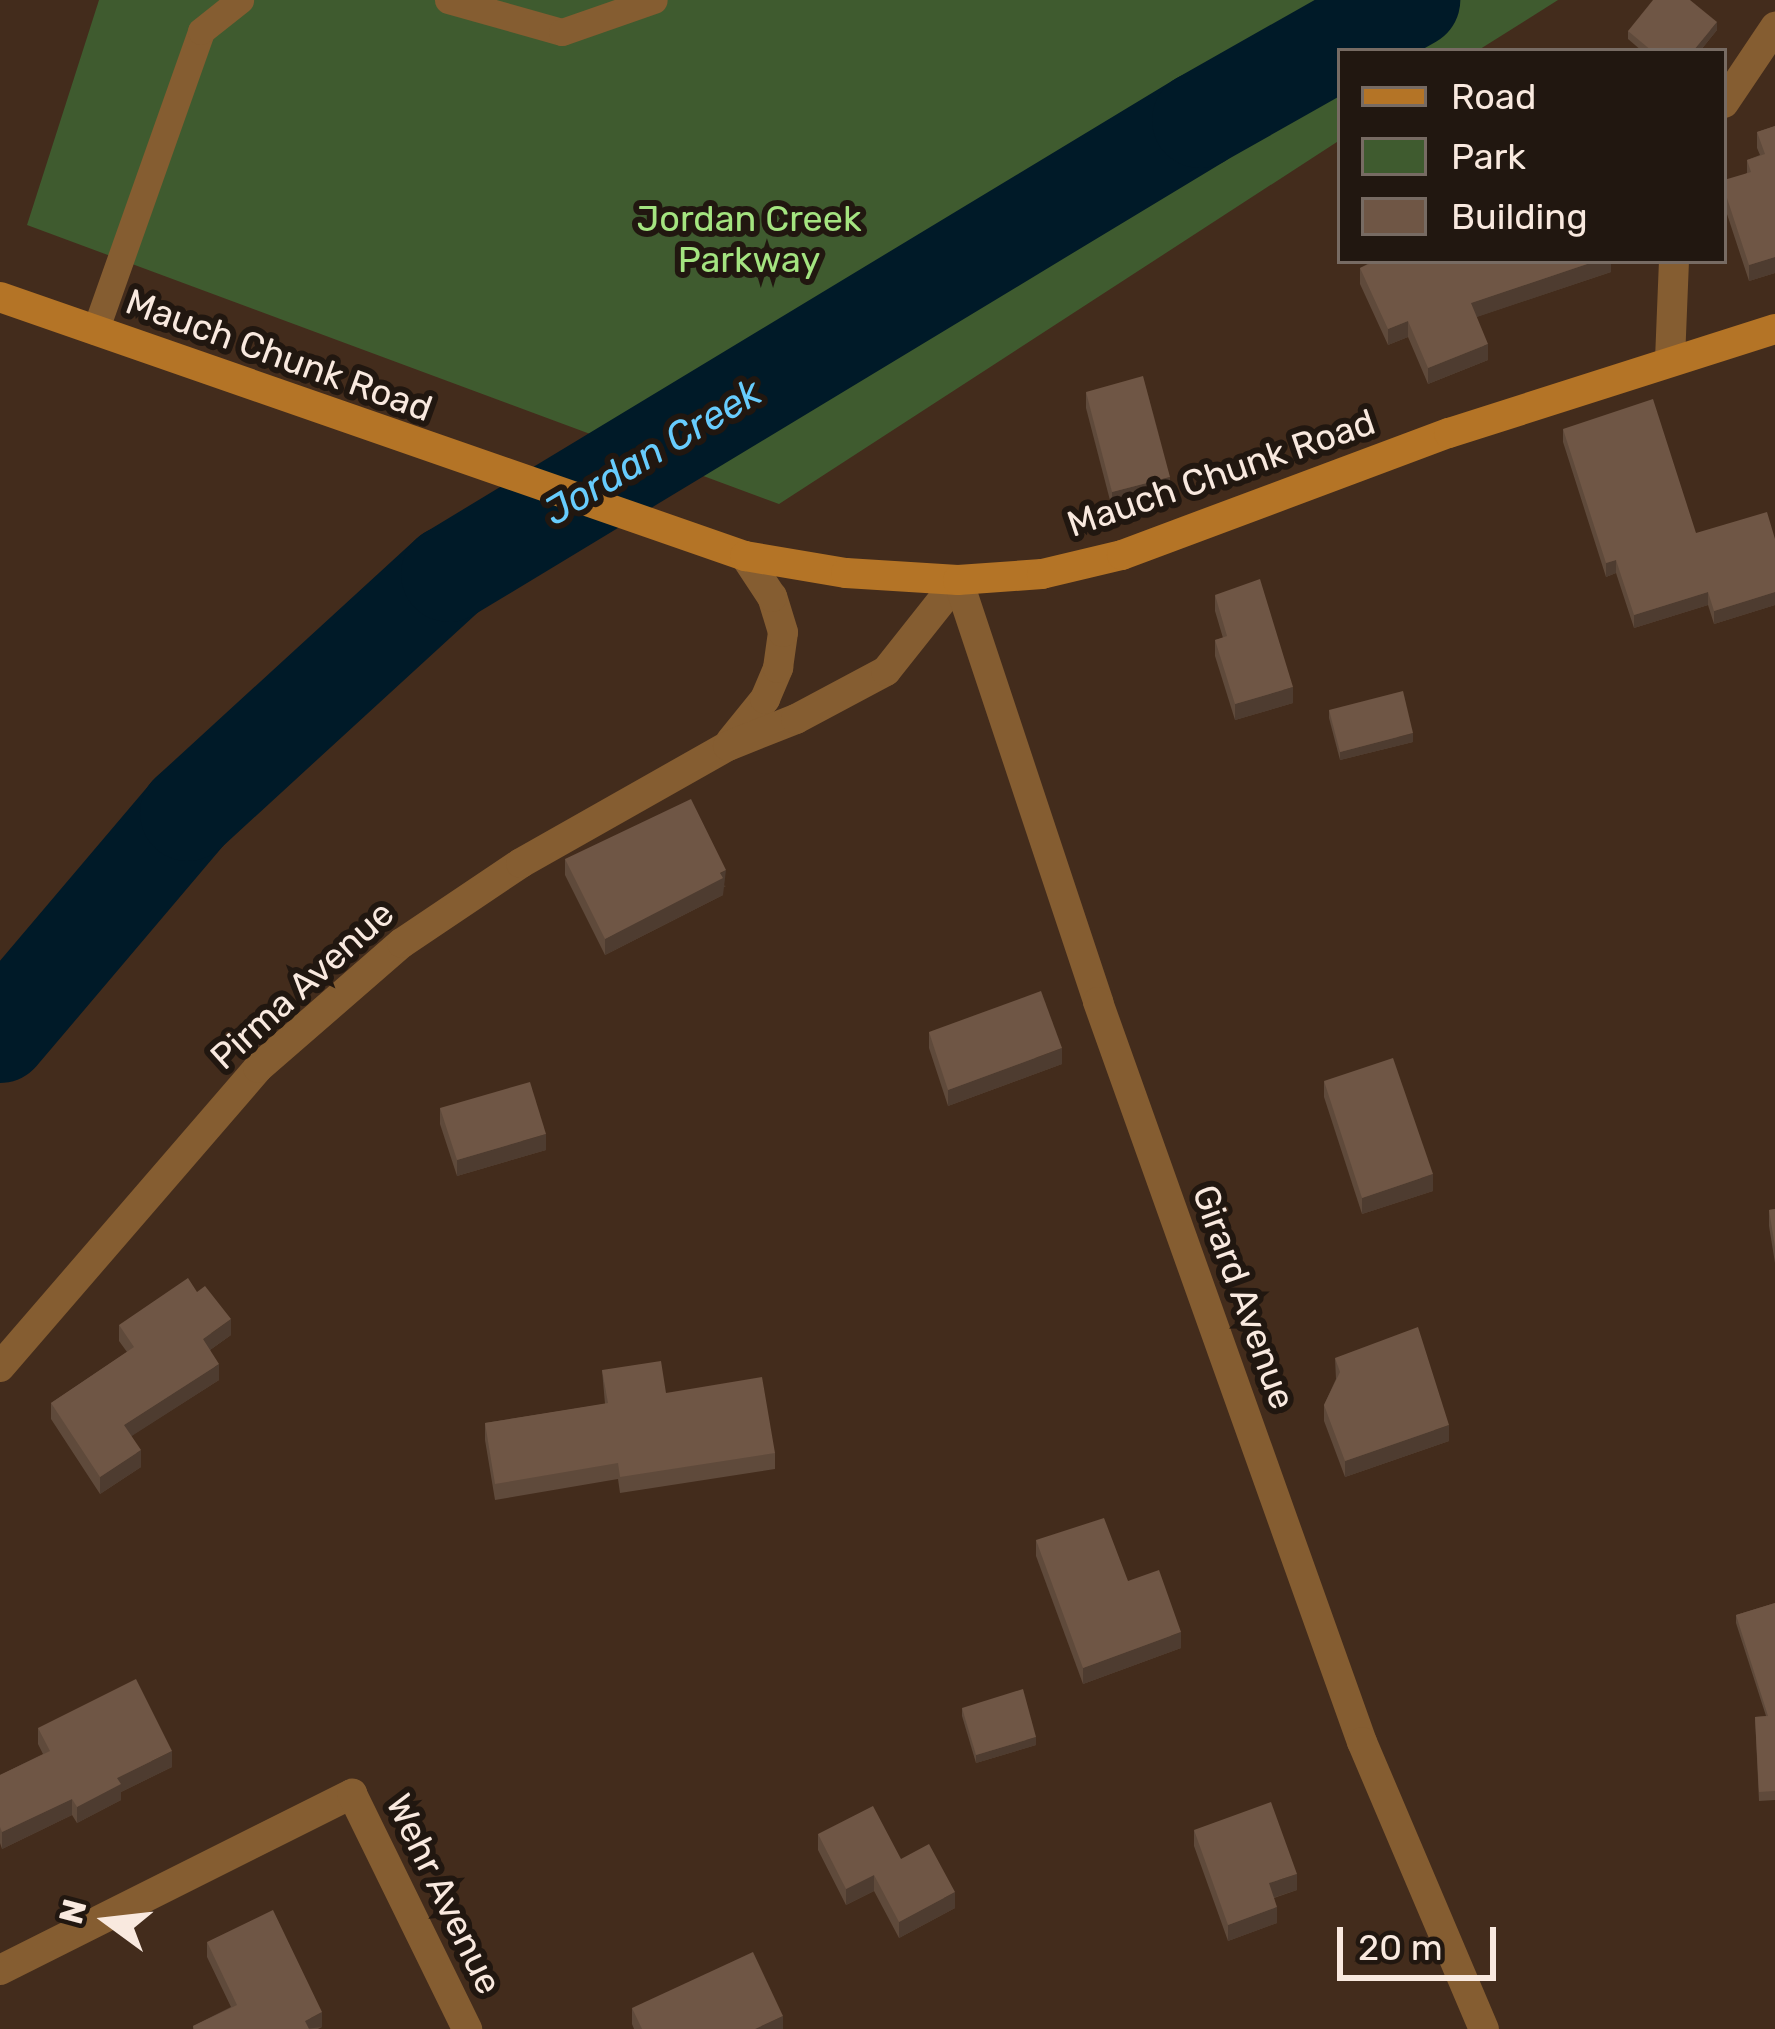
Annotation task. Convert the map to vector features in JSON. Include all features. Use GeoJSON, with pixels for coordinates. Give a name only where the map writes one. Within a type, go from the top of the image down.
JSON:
{"type":"FeatureCollection","features":[{"type":"Feature","properties":{"kind":"main road","name":"Mauch Chunk Road"},"geometry":{"type":"LineString","coordinates":[[0,297],[745,556],[846,573],[958,580],[1042,574],[1122,555],[1449,433],[1775,329]]}},
{"type":"Feature","properties":{"kind":"street"},"geometry":{"type":"LineString","coordinates":[[1727,99],[1775,27]]}},
{"type":"Feature","properties":{"kind":"street"},"geometry":{"type":"LineString","coordinates":[[1670,360],[1674,264]]}},
{"type":"Feature","properties":{"kind":"street","name":"Pirma Avenue"},"geometry":{"type":"LineString","coordinates":[[728,746],[765,699],[778,668],[783,632],[772,597],[745,556]]}},
{"type":"Feature","properties":{"kind":"street","name":"Pirma Avenue"},"geometry":{"type":"LineString","coordinates":[[0,1367],[293,1036],[402,943],[520,862],[728,746],[796,718],[886,671],[958,580]]}},
{"type":"Feature","properties":{"kind":"street","name":"Girard Avenue"},"geometry":{"type":"LineString","coordinates":[[958,580],[1121,1068],[1362,1742],[1484,2029]]}},
{"type":"Feature","properties":{"kind":"street","name":"Wehr Avenue"},"geometry":{"type":"LineString","coordinates":[[0,1970],[352,1794],[466,2029]]}},
{"type":"Feature","properties":{"kind":"lane"},"geometry":{"type":"LineString","coordinates":[[95,331],[201,31],[241,0]]}},
{"type":"Feature","properties":{"kind":"lane"},"geometry":{"type":"LineString","coordinates":[[448,0],[562,32],[654,0]]}},
{"type":"Feature","properties":{"kind":"green space","name":"Jordan Creek Parkway"},"geometry":{"type":"Polygon","coordinates":[[[99,0],[1558,0],[1482,48],[1337,48],[1337,142],[779,504],[27,225],[99,0]]]}},
{"type":"Feature","properties":{"kind":"building"},"geometry":{"type":"Polygon","coordinates":[[[1653,0],[1690,0],[1717,22],[1695,48],[1648,48],[1628,31],[1653,0]]]}},
{"type":"Feature","properties":{"kind":"building"},"geometry":{"type":"Polygon","coordinates":[[[1775,126],[1775,257],[1749,265],[1727,198],[1727,179],[1751,172],[1747,160],[1765,154],[1757,132],[1775,126]]]}},
{"type":"Feature","properties":{"kind":"building"},"geometry":{"type":"Polygon","coordinates":[[[1369,264],[1587,264],[1471,303],[1488,344],[1428,368],[1408,321],[1388,329],[1360,268],[1369,264]]]}},
{"type":"Feature","properties":{"kind":"building"},"geometry":{"type":"Polygon","coordinates":[[[1143,376],[1170,477],[1112,492],[1086,392],[1143,376]]]}},
{"type":"Feature","properties":{"kind":"building"},"geometry":{"type":"Polygon","coordinates":[[[1653,399],[1696,533],[1767,512],[1775,539],[1775,592],[1714,611],[1708,592],[1634,615],[1616,560],[1606,563],[1563,429],[1653,399]]]}},
{"type":"Feature","properties":{"kind":"building"},"geometry":{"type":"Polygon","coordinates":[[[1260,579],[1293,687],[1235,704],[1215,640],[1227,636],[1215,595],[1260,579]]]}},
{"type":"Feature","properties":{"kind":"building"},"geometry":{"type":"Polygon","coordinates":[[[1403,691],[1413,733],[1340,752],[1329,710],[1403,691]]]}},
{"type":"Feature","properties":{"kind":"building"},"geometry":{"type":"Polygon","coordinates":[[[691,799],[726,870],[720,873],[723,878],[605,939],[565,859],[691,799]]]}},
{"type":"Feature","properties":{"kind":"building"},"geometry":{"type":"Polygon","coordinates":[[[1041,991],[1062,1048],[948,1090],[929,1032],[1041,991]]]}},
{"type":"Feature","properties":{"kind":"building"},"geometry":{"type":"Polygon","coordinates":[[[1393,1058],[1433,1174],[1362,1198],[1324,1081],[1393,1058]]]}},
{"type":"Feature","properties":{"kind":"building"},"geometry":{"type":"Polygon","coordinates":[[[530,1082],[546,1134],[457,1160],[440,1108],[530,1082]]]}},
{"type":"Feature","properties":{"kind":"building"},"geometry":{"type":"Polygon","coordinates":[[[1775,1209],[1775,1247],[1769,1210],[1775,1209]]]}},
{"type":"Feature","properties":{"kind":"building"},"geometry":{"type":"Polygon","coordinates":[[[188,1278],[197,1292],[205,1286],[231,1319],[203,1339],[219,1364],[124,1425],[141,1450],[100,1477],[51,1403],[134,1347],[119,1325],[188,1278]]]}},
{"type":"Feature","properties":{"kind":"building"},"geometry":{"type":"Polygon","coordinates":[[[1418,1327],[1449,1425],[1345,1461],[1324,1405],[1340,1372],[1335,1358],[1418,1327]]]}},
{"type":"Feature","properties":{"kind":"building"},"geometry":{"type":"Polygon","coordinates":[[[661,1361],[666,1393],[762,1377],[775,1453],[620,1477],[618,1463],[495,1484],[485,1423],[608,1403],[602,1370],[661,1361]]]}},
{"type":"Feature","properties":{"kind":"building"},"geometry":{"type":"Polygon","coordinates":[[[1104,1518],[1128,1581],[1159,1570],[1181,1632],[1083,1668],[1036,1540],[1104,1518]]]}},
{"type":"Feature","properties":{"kind":"building"},"geometry":{"type":"Polygon","coordinates":[[[1775,1603],[1775,1791],[1759,1792],[1755,1717],[1768,1716],[1736,1615],[1775,1603]]]}},
{"type":"Feature","properties":{"kind":"building"},"geometry":{"type":"Polygon","coordinates":[[[136,1679],[172,1751],[117,1778],[121,1784],[77,1807],[72,1799],[2,1832],[0,1775],[50,1751],[38,1728],[136,1679]]]}},
{"type":"Feature","properties":{"kind":"building"},"geometry":{"type":"Polygon","coordinates":[[[1023,1689],[1036,1737],[976,1755],[962,1708],[1023,1689]]]}},
{"type":"Feature","properties":{"kind":"building"},"geometry":{"type":"Polygon","coordinates":[[[1271,1802],[1297,1874],[1269,1883],[1277,1907],[1228,1925],[1194,1830],[1271,1802]]]}},
{"type":"Feature","properties":{"kind":"building"},"geometry":{"type":"Polygon","coordinates":[[[873,1806],[901,1859],[929,1844],[955,1892],[899,1922],[874,1875],[846,1889],[818,1834],[873,1806]]]}},
{"type":"Feature","properties":{"kind":"building"},"geometry":{"type":"Polygon","coordinates":[[[273,1910],[322,2012],[305,2021],[309,2029],[194,2029],[237,2005],[207,1942],[273,1910]]]}},
{"type":"Feature","properties":{"kind":"building"},"geometry":{"type":"Polygon","coordinates":[[[753,1952],[783,2016],[755,2029],[642,2029],[632,2008],[753,1952]]]}},
{"type":"Feature","properties":{"kind":"waterway","name":"Jordan Creek"},"geometry":{"type":"LineString","coordinates":[[0,1035],[188,813],[449,574],[1200,120],[1412,0]]}}]}
